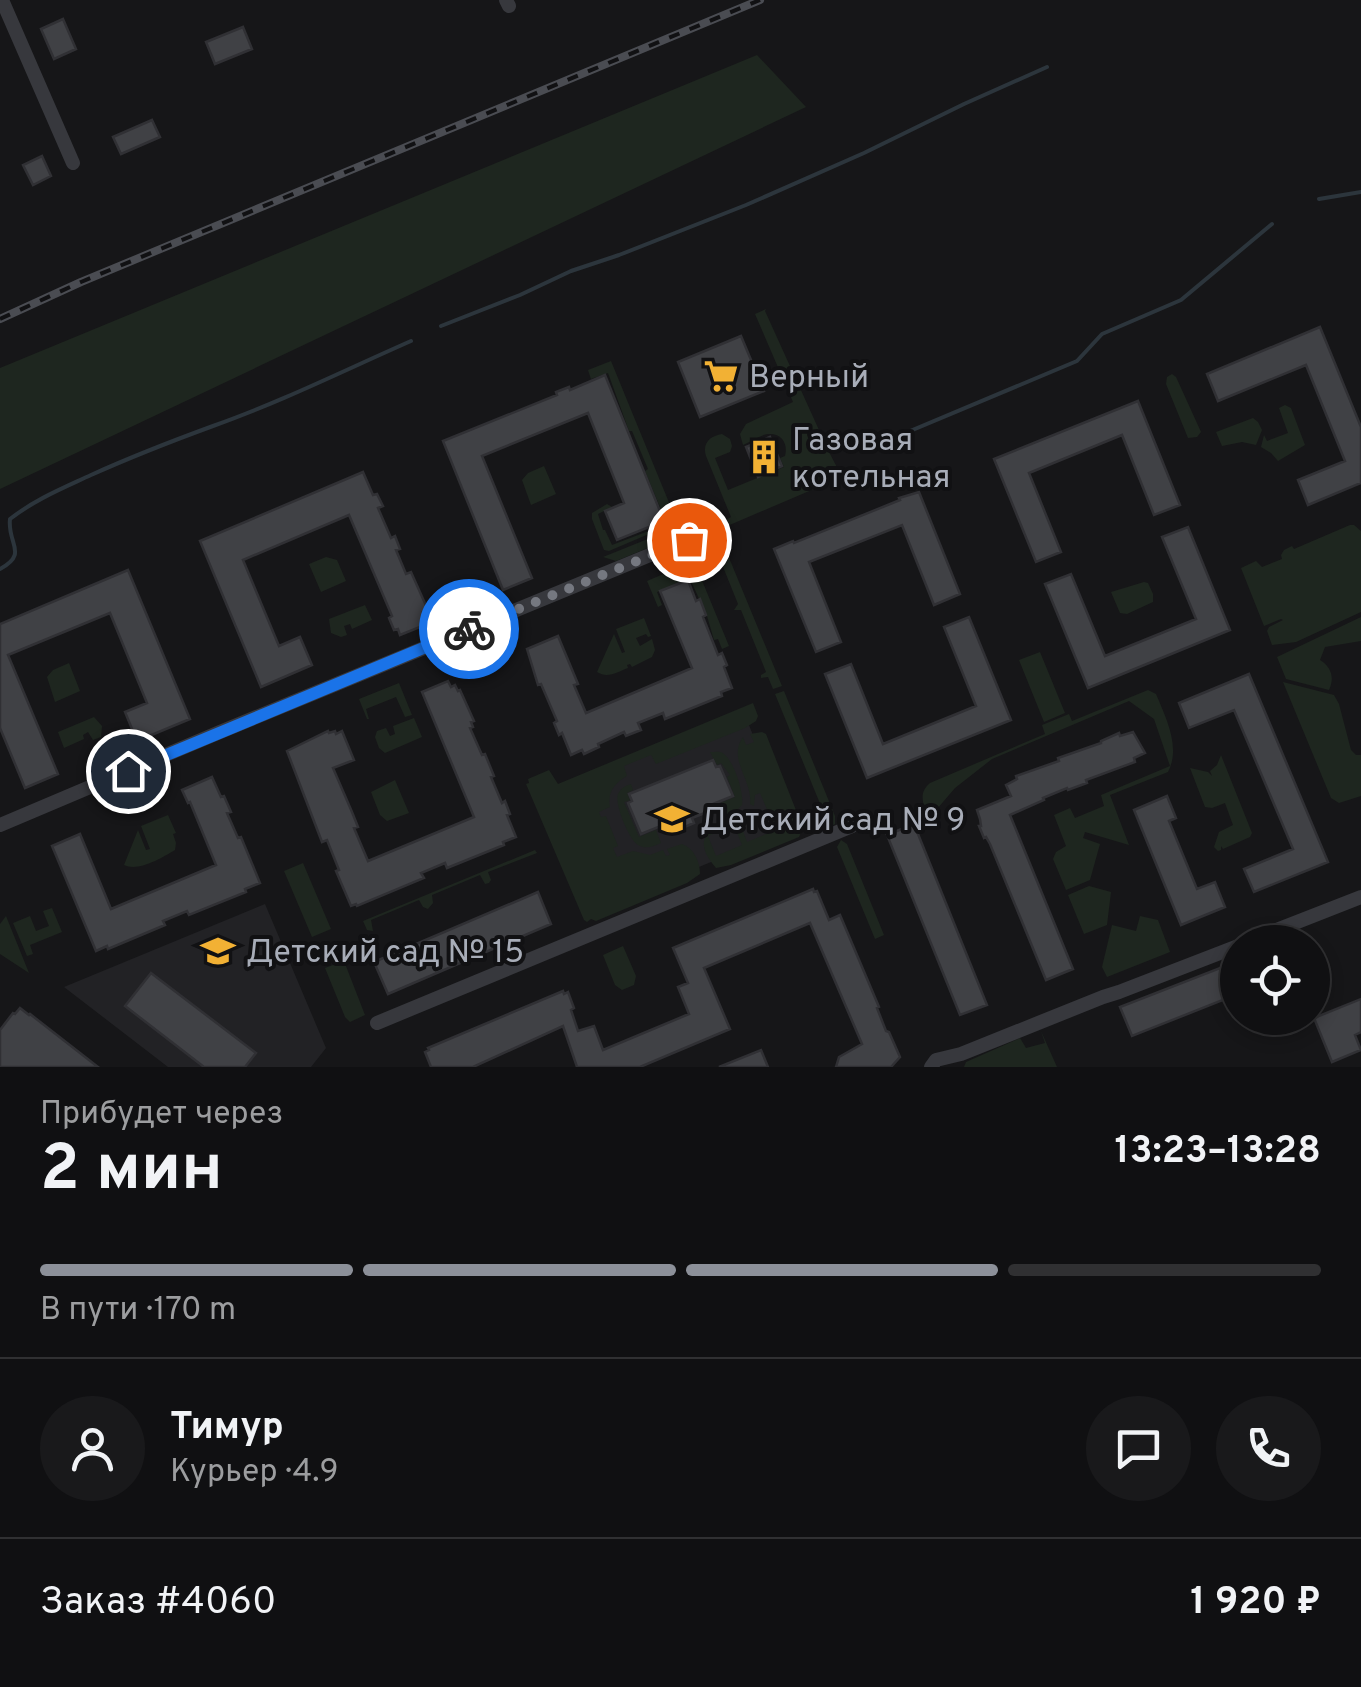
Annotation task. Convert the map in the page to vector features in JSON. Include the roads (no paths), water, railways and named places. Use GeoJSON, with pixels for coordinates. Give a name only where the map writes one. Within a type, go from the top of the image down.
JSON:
{"type":"FeatureCollection","features":[{"type":"Feature","properties":{"kind":"street"},"geometry":{"type":"LineString","coordinates":[[2,0],[72,163]]}},
{"type":"Feature","properties":{"kind":"street"},"geometry":{"type":"LineString","coordinates":[[0,825],[696,536]]}},
{"type":"Feature","properties":{"kind":"street"},"geometry":{"type":"LineString","coordinates":[[377,1023],[852,826]]}},
{"type":"Feature","properties":{"kind":"street"},"geometry":{"type":"LineString","coordinates":[[1289,925],[1361,897]]}},
{"type":"Feature","properties":{"kind":"street"},"geometry":{"type":"LineString","coordinates":[[930,1067],[936,1060],[961,1054],[1220,953]]}},
{"type":"Feature","properties":{"kind":"waterway"},"geometry":{"type":"LineString","coordinates":[[441,326],[571,271],[746,205],[1047,67]]}},
{"type":"Feature","properties":{"kind":"waterway"},"geometry":{"type":"LineString","coordinates":[[1319,199],[1361,192]]}},
{"type":"Feature","properties":{"kind":"waterway"},"geometry":{"type":"LineString","coordinates":[[903,434],[1077,361],[1102,334],[1181,300],[1272,224]]}},
{"type":"Feature","properties":{"kind":"waterway"},"geometry":{"type":"LineString","coordinates":[[0,569],[15,553],[10,519],[39,500],[411,341]]}},
{"type":"Feature","properties":{"kind":"railway"},"geometry":{"type":"LineString","coordinates":[[0,319],[760,0]]}},
{"type":"Feature","properties":{"kind":"place","name":"Верный"},"geometry":{"type":"Point","coordinates":[721,376]}},
{"type":"Feature","properties":{"kind":"place","name":"Газовая котельная"},"geometry":{"type":"Point","coordinates":[764,457]}},
{"type":"Feature","properties":{"kind":"place","name":"Детский сад № 9"},"geometry":{"type":"Point","coordinates":[672,819]}},
{"type":"Feature","properties":{"kind":"place","name":"Детский сад № 15"},"geometry":{"type":"Point","coordinates":[218,951]}}]}
